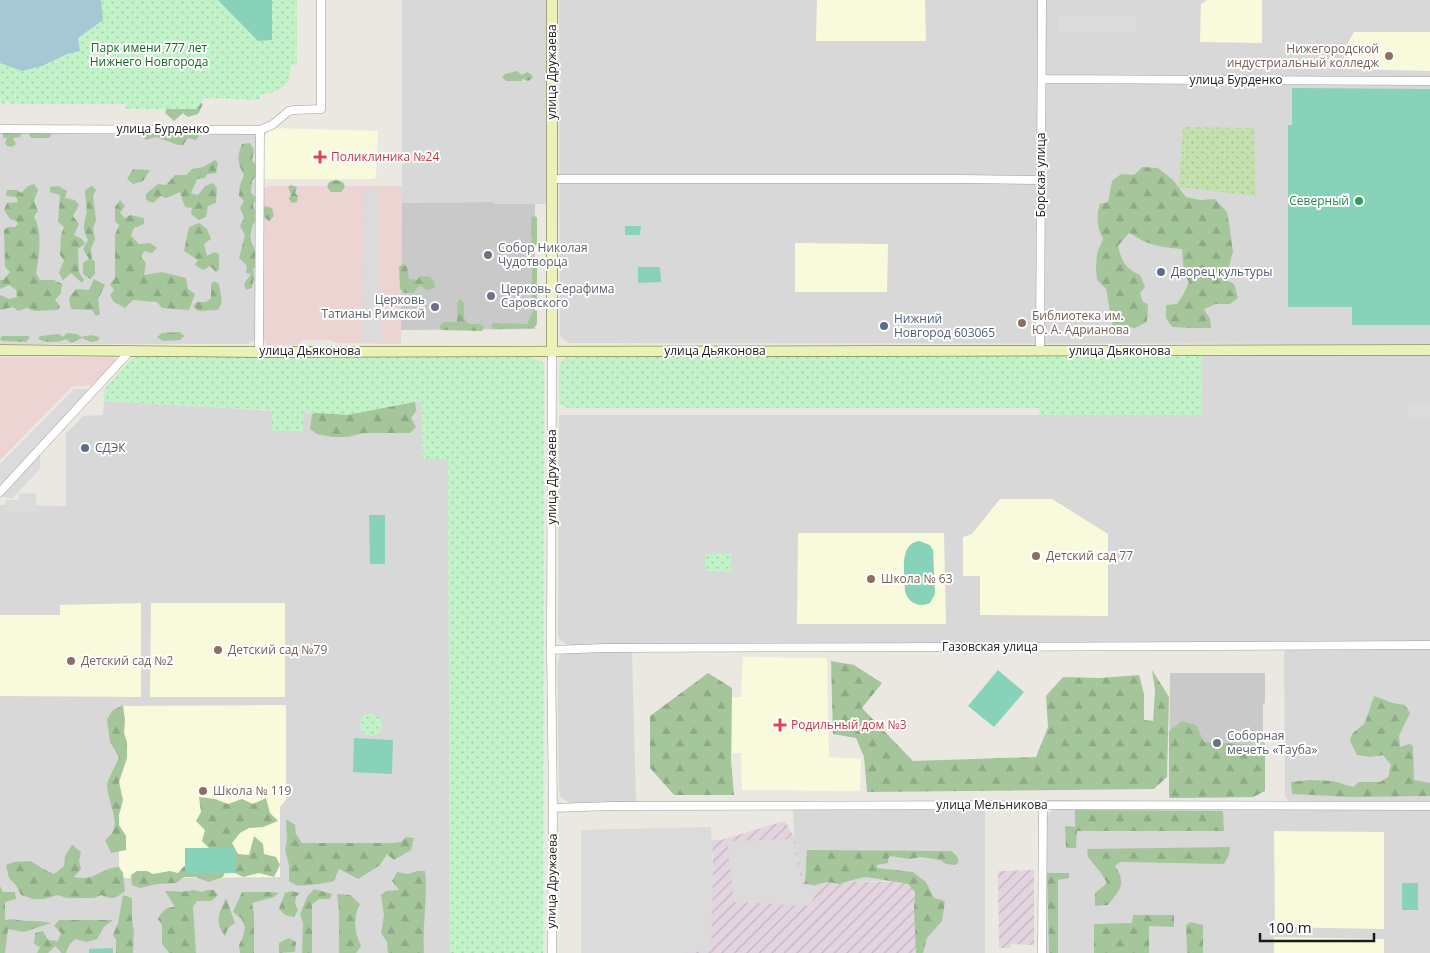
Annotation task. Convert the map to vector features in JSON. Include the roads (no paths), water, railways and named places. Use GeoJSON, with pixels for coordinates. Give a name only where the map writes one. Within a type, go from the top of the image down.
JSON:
{"type":"FeatureCollection","features":[{"type":"Feature","properties":{"kind":"main road","name":"улица Дружаева"},"geometry":{"type":"LineString","coordinates":[[552,0],[552,350]]}},
{"type":"Feature","properties":{"kind":"main road","name":"улица Дьяконова"},"geometry":{"type":"LineString","coordinates":[[0,350],[259,352],[1430,350]]}},
{"type":"Feature","properties":{"kind":"street"},"geometry":{"type":"LineString","coordinates":[[259,352],[260,130],[272,125],[289,111],[321,109],[321,0]]}},
{"type":"Feature","properties":{"kind":"street","name":"Борская улица"},"geometry":{"type":"LineString","coordinates":[[1040,351],[1042,0]]}},
{"type":"Feature","properties":{"kind":"street","name":"улица Бурденко"},"geometry":{"type":"LineString","coordinates":[[1042,79],[1430,81]]}},
{"type":"Feature","properties":{"kind":"street","name":"улица Бурденко"},"geometry":{"type":"LineString","coordinates":[[0,129],[260,130]]}},
{"type":"Feature","properties":{"kind":"street"},"geometry":{"type":"LineString","coordinates":[[552,179],[959,178],[1042,180]]}},
{"type":"Feature","properties":{"kind":"street","name":"улица Дружаева"},"geometry":{"type":"LineString","coordinates":[[552,350],[552,953]]}},
{"type":"Feature","properties":{"kind":"street"},"geometry":{"type":"LineString","coordinates":[[0,492],[130,351]]}},
{"type":"Feature","properties":{"kind":"street","name":"Газовская улица"},"geometry":{"type":"LineString","coordinates":[[551,650],[605,648],[978,646],[1097,648],[1430,645]]}},
{"type":"Feature","properties":{"kind":"street"},"geometry":{"type":"LineString","coordinates":[[1042,953],[1043,805]]}},
{"type":"Feature","properties":{"kind":"street","name":"улица Мельникова"},"geometry":{"type":"LineString","coordinates":[[553,808],[630,806],[1043,805],[1430,806]]}},
{"type":"Feature","properties":{"kind":"water"},"geometry":{"type":"Polygon","coordinates":[[[0,0],[101,0],[103,20],[78,38],[80,51],[67,54],[42,66],[22,71],[0,63],[0,0]]]}},
{"type":"Feature","properties":{"kind":"place","name":"Нижегородской индустриальный колледж"},"geometry":{"type":"Point","coordinates":[1389,56]}},
{"type":"Feature","properties":{"kind":"place","name":"Поликлиника №24"},"geometry":{"type":"Point","coordinates":[320,157]}},
{"type":"Feature","properties":{"kind":"place","name":"Северный"},"geometry":{"type":"Point","coordinates":[1359,201]}},
{"type":"Feature","properties":{"kind":"place","name":"Собор Николая Чудотворца"},"geometry":{"type":"Point","coordinates":[488,255]}},
{"type":"Feature","properties":{"kind":"place","name":"Дворец культуры"},"geometry":{"type":"Point","coordinates":[1161,272]}},
{"type":"Feature","properties":{"kind":"place","name":"Церковь Серафима Саровского"},"geometry":{"type":"Point","coordinates":[491,296]}},
{"type":"Feature","properties":{"kind":"place","name":"Церковь Татианы Римской"},"geometry":{"type":"Point","coordinates":[435,307]}},
{"type":"Feature","properties":{"kind":"place","name":"Библиотека им. Ю. А. Адрианова"},"geometry":{"type":"Point","coordinates":[1022,323]}},
{"type":"Feature","properties":{"kind":"place","name":"Нижний Новгород 603065"},"geometry":{"type":"Point","coordinates":[884,326]}},
{"type":"Feature","properties":{"kind":"place","name":"СДЭК"},"geometry":{"type":"Point","coordinates":[85,448]}},
{"type":"Feature","properties":{"kind":"place","name":"Детский сад 77"},"geometry":{"type":"Point","coordinates":[1036,556]}},
{"type":"Feature","properties":{"kind":"place","name":"Школа № 63"},"geometry":{"type":"Point","coordinates":[871,579]}},
{"type":"Feature","properties":{"kind":"place","name":"Детский сад №79"},"geometry":{"type":"Point","coordinates":[218,650]}},
{"type":"Feature","properties":{"kind":"place","name":"Детский сад №2"},"geometry":{"type":"Point","coordinates":[71,661]}},
{"type":"Feature","properties":{"kind":"place","name":"Родильный дом №3"},"geometry":{"type":"Point","coordinates":[780,725]}},
{"type":"Feature","properties":{"kind":"place","name":"Соборная мечеть «Тауба»"},"geometry":{"type":"Point","coordinates":[1217,743]}},
{"type":"Feature","properties":{"kind":"place","name":"Школа № 119"},"geometry":{"type":"Point","coordinates":[203,791]}},
{"type":"Feature","properties":{"kind":"park label","name":"Парк имени 777 лет Нижнего Новгорода"},"geometry":{"type":"Point","coordinates":[149,55]}}]}
